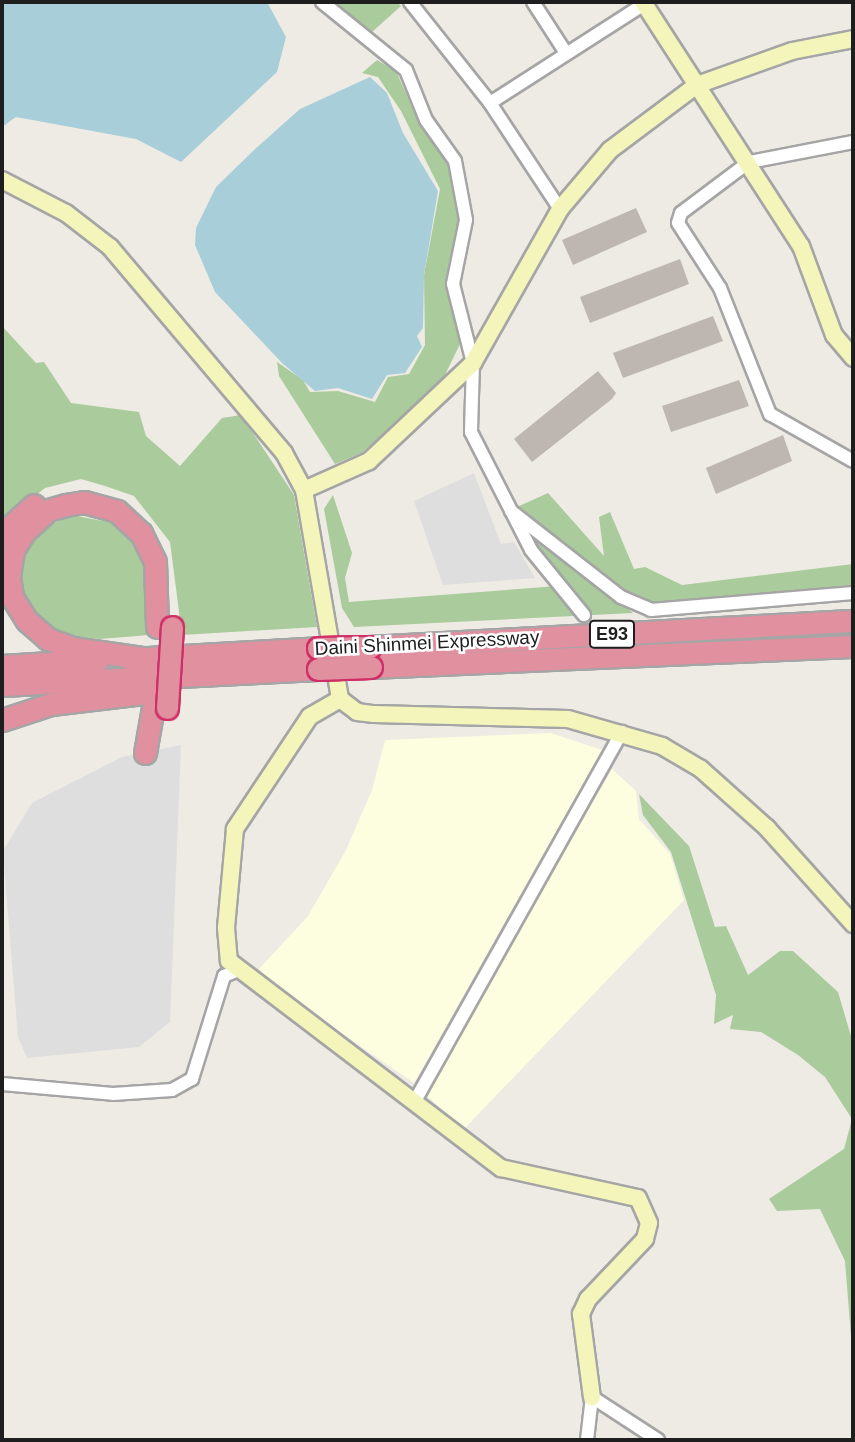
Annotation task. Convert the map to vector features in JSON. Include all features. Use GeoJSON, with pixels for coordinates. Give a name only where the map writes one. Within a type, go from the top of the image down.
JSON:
{"type":"FeatureCollection","features":[{"type":"Feature","properties":{"kind":"highway"},"geometry":{"type":"LineString","coordinates":[[2,534],[41,500],[71,491],[113,497],[144,519],[167,556],[160,707],[154,749]]}},
{"type":"Feature","properties":{"kind":"highway"},"geometry":{"type":"LineString","coordinates":[[142,658],[73,648],[48,639],[27,621],[12,597],[9,576],[13,550],[25,531],[48,510],[65,505],[84,502],[117,511],[141,533],[155,562],[164,627]]}},
{"type":"Feature","properties":{"kind":"highway","name":"Daini Shinmei Expressway"},"geometry":{"type":"LineString","coordinates":[[371,657],[853,621]]}},
{"type":"Feature","properties":{"kind":"highway","name":"Daini Shinmei Expressway"},"geometry":{"type":"LineString","coordinates":[[2,666],[142,658],[318,658],[853,646]]}},
{"type":"Feature","properties":{"kind":"highway","name":"Daini Shinmei Expressway"},"geometry":{"type":"LineString","coordinates":[[2,685],[248,674],[318,658]]}},
{"type":"Feature","properties":{"kind":"highway"},"geometry":{"type":"LineString","coordinates":[[2,720],[51,704],[187,688],[248,674]]}},
{"type":"Feature","properties":{"kind":"street"},"geometry":{"type":"LineString","coordinates":[[322,2],[405,70],[426,120],[454,162],[466,220],[453,284],[473,363],[471,432],[531,551],[584,615]]}},
{"type":"Feature","properties":{"kind":"street"},"geometry":{"type":"LineString","coordinates":[[410,2],[490,103],[560,209]]}},
{"type":"Feature","properties":{"kind":"street"},"geometry":{"type":"LineString","coordinates":[[533,2],[566,53]]}},
{"type":"Feature","properties":{"kind":"street"},"geometry":{"type":"LineString","coordinates":[[490,103],[643,3],[802,246],[834,335],[853,358]]}},
{"type":"Feature","properties":{"kind":"street"},"geometry":{"type":"LineString","coordinates":[[304,490],[369,461],[473,363],[560,209],[610,149],[697,85],[792,51],[853,39]]}},
{"type":"Feature","properties":{"kind":"street"},"geometry":{"type":"LineString","coordinates":[[853,142],[749,162],[681,213],[678,223],[720,288],[770,414],[837,457],[853,461]]}},
{"type":"Feature","properties":{"kind":"street"},"geometry":{"type":"LineString","coordinates":[[2,180],[66,213],[110,247],[260,422],[304,490],[340,699],[357,712],[374,714],[568,719],[622,732],[662,746],[701,769],[792,852],[853,924]]}},
{"type":"Feature","properties":{"kind":"street"},"geometry":{"type":"LineString","coordinates":[[508,509],[621,597],[650,610],[853,593]]}},
{"type":"Feature","properties":{"kind":"street"},"geometry":{"type":"LineString","coordinates":[[340,699],[310,716],[235,829],[226,928],[236,971],[416,1099],[478,1155],[501,1168],[627,1192],[646,1208],[645,1239],[588,1299],[581,1314],[592,1397],[587,1440]]}},
{"type":"Feature","properties":{"kind":"street"},"geometry":{"type":"LineString","coordinates":[[416,1099],[622,732]]}},
{"type":"Feature","properties":{"kind":"street"},"geometry":{"type":"LineString","coordinates":[[2,1084],[113,1094],[172,1090],[192,1079],[214,1021],[223,976],[236,971]]}},
{"type":"Feature","properties":{"kind":"street"},"geometry":{"type":"LineString","coordinates":[[592,1397],[657,1440]]}},
{"type":"Feature","properties":{"kind":"shaded area"},"geometry":{"type":"Polygon","coordinates":[[[474,473],[501,544],[514,542],[535,578],[443,585],[414,501],[474,473]]]}},
{"type":"Feature","properties":{"kind":"shaded area"},"geometry":{"type":"Polygon","coordinates":[[[551,733],[602,750],[414,1083],[277,989],[259,969],[308,916],[346,850],[372,790],[385,740],[551,733]]]}},
{"type":"Feature","properties":{"kind":"shaded area"},"geometry":{"type":"Polygon","coordinates":[[[181,745],[170,1022],[139,1047],[27,1058],[18,1037],[3,851],[32,803],[122,757],[181,745]]]}},
{"type":"Feature","properties":{"kind":"shaded area"},"geometry":{"type":"Polygon","coordinates":[[[612,769],[636,791],[639,819],[670,854],[684,900],[464,1129],[426,1095],[612,769]]]}},
{"type":"Feature","properties":{"kind":"green space"},"geometry":{"type":"Polygon","coordinates":[[[331,2],[397,2],[401,6],[372,32],[331,2]]]}},
{"type":"Feature","properties":{"kind":"green space"},"geometry":{"type":"Polygon","coordinates":[[[377,60],[396,71],[416,116],[454,171],[462,202],[447,276],[460,344],[444,377],[399,423],[361,453],[335,464],[279,376],[277,362],[303,380],[310,392],[338,391],[375,402],[388,377],[409,374],[425,345],[424,275],[440,189],[401,111],[378,77],[362,73],[377,60]]]}},
{"type":"Feature","properties":{"kind":"green space"},"geometry":{"type":"Polygon","coordinates":[[[2,326],[36,363],[44,362],[71,403],[139,412],[146,436],[180,466],[222,418],[241,415],[294,495],[317,627],[182,635],[170,542],[134,496],[105,486],[81,479],[45,488],[2,522],[2,326]]]}},
{"type":"Feature","properties":{"kind":"green space"},"geometry":{"type":"Polygon","coordinates":[[[548,493],[604,556],[599,517],[610,512],[634,569],[645,567],[682,585],[853,564],[853,585],[654,604],[628,595],[517,507],[548,493]]]}},
{"type":"Feature","properties":{"kind":"green space"},"geometry":{"type":"Polygon","coordinates":[[[333,495],[352,553],[345,578],[349,602],[558,586],[524,527],[633,613],[354,627],[342,608],[324,509],[333,495]]]}},
{"type":"Feature","properties":{"kind":"green space"},"geometry":{"type":"Polygon","coordinates":[[[71,515],[114,523],[140,549],[149,571],[149,635],[100,639],[56,634],[26,603],[19,570],[25,553],[42,529],[71,515]]]}},
{"type":"Feature","properties":{"kind":"green space"},"geometry":{"type":"Polygon","coordinates":[[[639,794],[689,846],[715,927],[726,926],[748,975],[780,951],[793,951],[838,992],[853,1043],[853,1362],[845,1261],[820,1209],[777,1211],[769,1199],[844,1149],[852,1119],[825,1077],[798,1055],[761,1032],[730,1029],[733,1015],[714,1024],[716,995],[671,852],[643,815],[639,794]]]}},
{"type":"Feature","properties":{"kind":"water"},"geometry":{"type":"Polygon","coordinates":[[[2,2],[267,2],[286,37],[277,72],[181,162],[136,139],[16,117],[2,127],[2,2]]]}},
{"type":"Feature","properties":{"kind":"water"},"geometry":{"type":"Polygon","coordinates":[[[370,77],[387,93],[403,133],[438,191],[424,275],[423,328],[417,336],[422,347],[405,373],[387,375],[372,399],[338,388],[315,391],[282,363],[215,292],[195,245],[196,228],[216,187],[253,151],[300,109],[370,77]]]}},
{"type":"Feature","properties":{"kind":"building"},"geometry":{"type":"Polygon","coordinates":[[[636,208],[647,232],[573,265],[562,240],[636,208]]]}},
{"type":"Feature","properties":{"kind":"building"},"geometry":{"type":"Polygon","coordinates":[[[680,259],[689,284],[590,323],[580,297],[680,259]]]}},
{"type":"Feature","properties":{"kind":"building"},"geometry":{"type":"Polygon","coordinates":[[[713,316],[723,341],[623,378],[613,353],[713,316]]]}},
{"type":"Feature","properties":{"kind":"building"},"geometry":{"type":"Polygon","coordinates":[[[598,371],[616,393],[612,399],[532,462],[514,439],[598,371]]]}},
{"type":"Feature","properties":{"kind":"building"},"geometry":{"type":"Polygon","coordinates":[[[739,380],[749,406],[671,432],[662,406],[739,380]]]}},
{"type":"Feature","properties":{"kind":"building"},"geometry":{"type":"Polygon","coordinates":[[[783,435],[792,461],[716,494],[706,468],[783,435]]]}}]}
